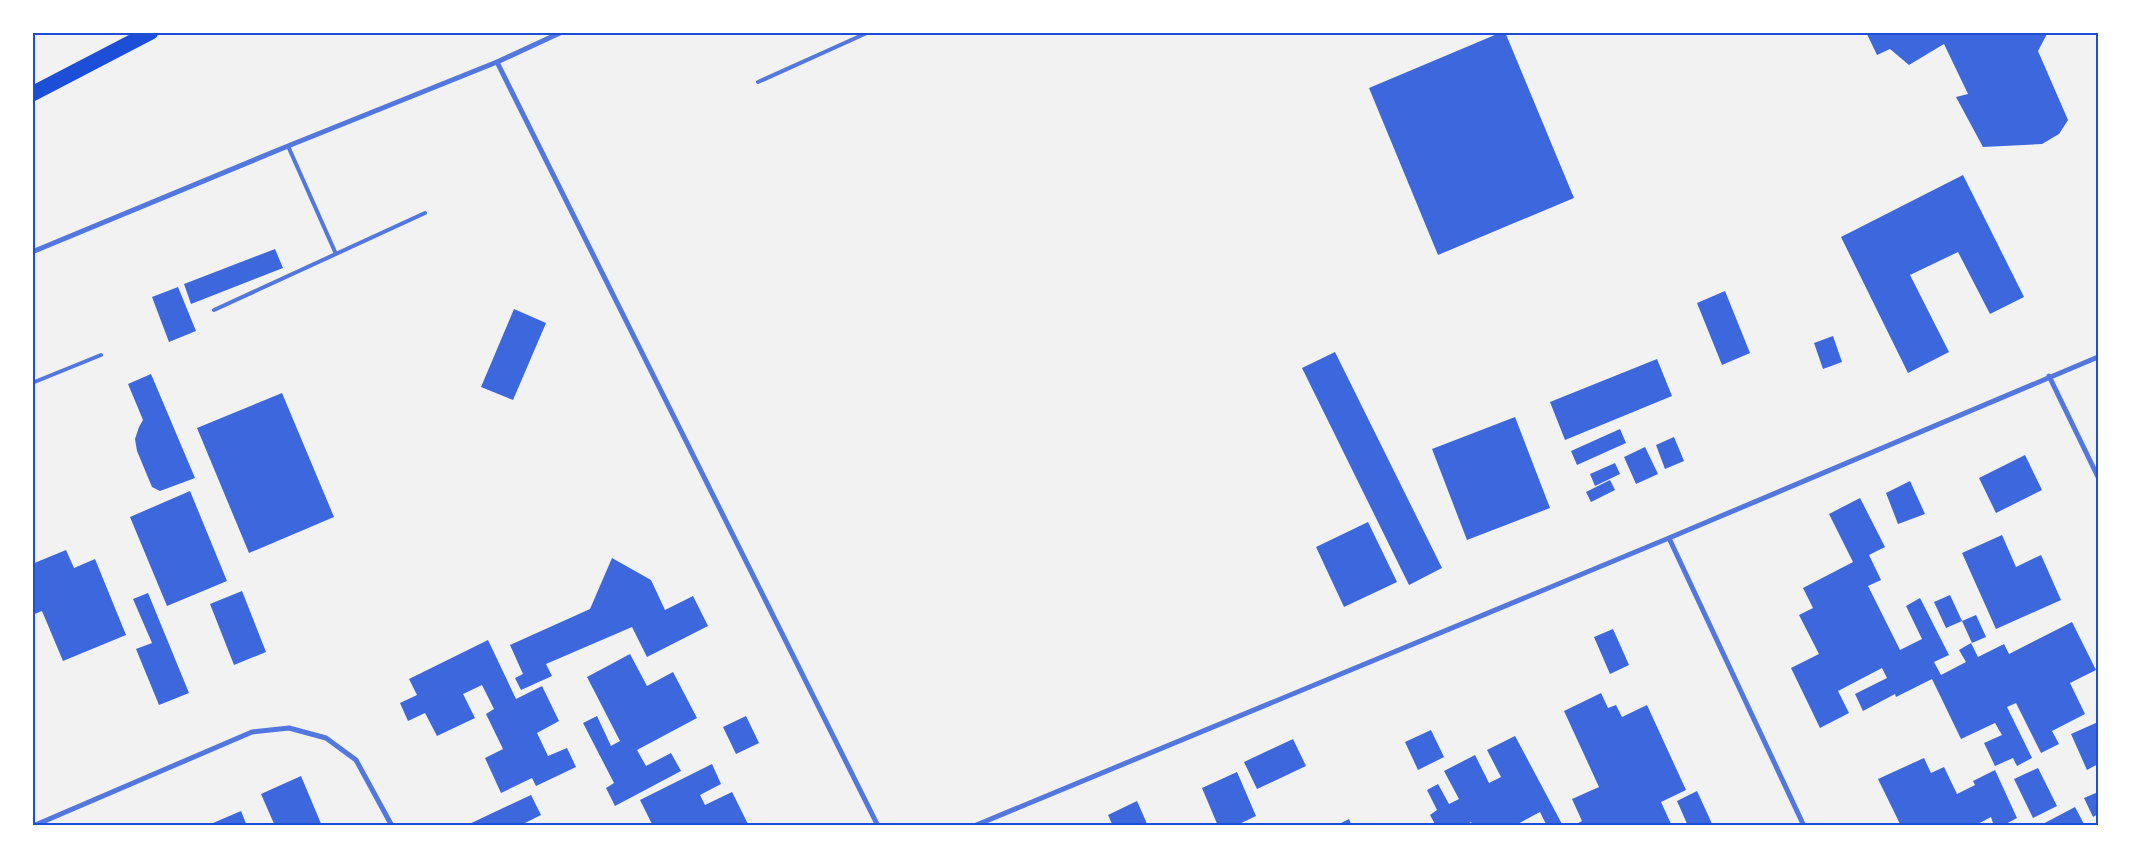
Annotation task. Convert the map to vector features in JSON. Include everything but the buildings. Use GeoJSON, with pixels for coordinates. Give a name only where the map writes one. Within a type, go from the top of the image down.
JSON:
{"type":"FeatureCollection","features":[{"type":"Feature","properties":{"kind":"highway"},"geometry":{"type":"LineString","coordinates":[[32,94],[152,32]]}},
{"type":"Feature","properties":{"kind":"street"},"geometry":{"type":"LineString","coordinates":[[32,252],[497,62],[562,32]]}},
{"type":"Feature","properties":{"kind":"street"},"geometry":{"type":"LineString","coordinates":[[497,62],[878,826]]}},
{"type":"Feature","properties":{"kind":"street"},"geometry":{"type":"LineString","coordinates":[[974,826],[1669,538],[2098,356]]}},
{"type":"Feature","properties":{"kind":"street"},"geometry":{"type":"LineString","coordinates":[[2049,376],[2098,477]]}},
{"type":"Feature","properties":{"kind":"street"},"geometry":{"type":"LineString","coordinates":[[1669,538],[1804,826]]}},
{"type":"Feature","properties":{"kind":"street"},"geometry":{"type":"LineString","coordinates":[[33,826],[252,732],[290,728],[326,738],[356,760],[392,826]]}},
{"type":"Feature","properties":{"kind":"lane"},"geometry":{"type":"LineString","coordinates":[[758,82],[860,34],[869,32]]}},
{"type":"Feature","properties":{"kind":"lane"},"geometry":{"type":"LineString","coordinates":[[288,146],[336,254]]}},
{"type":"Feature","properties":{"kind":"lane"},"geometry":{"type":"LineString","coordinates":[[214,310],[425,213]]}},
{"type":"Feature","properties":{"kind":"lane"},"geometry":{"type":"LineString","coordinates":[[32,383],[101,355]]}}]}
